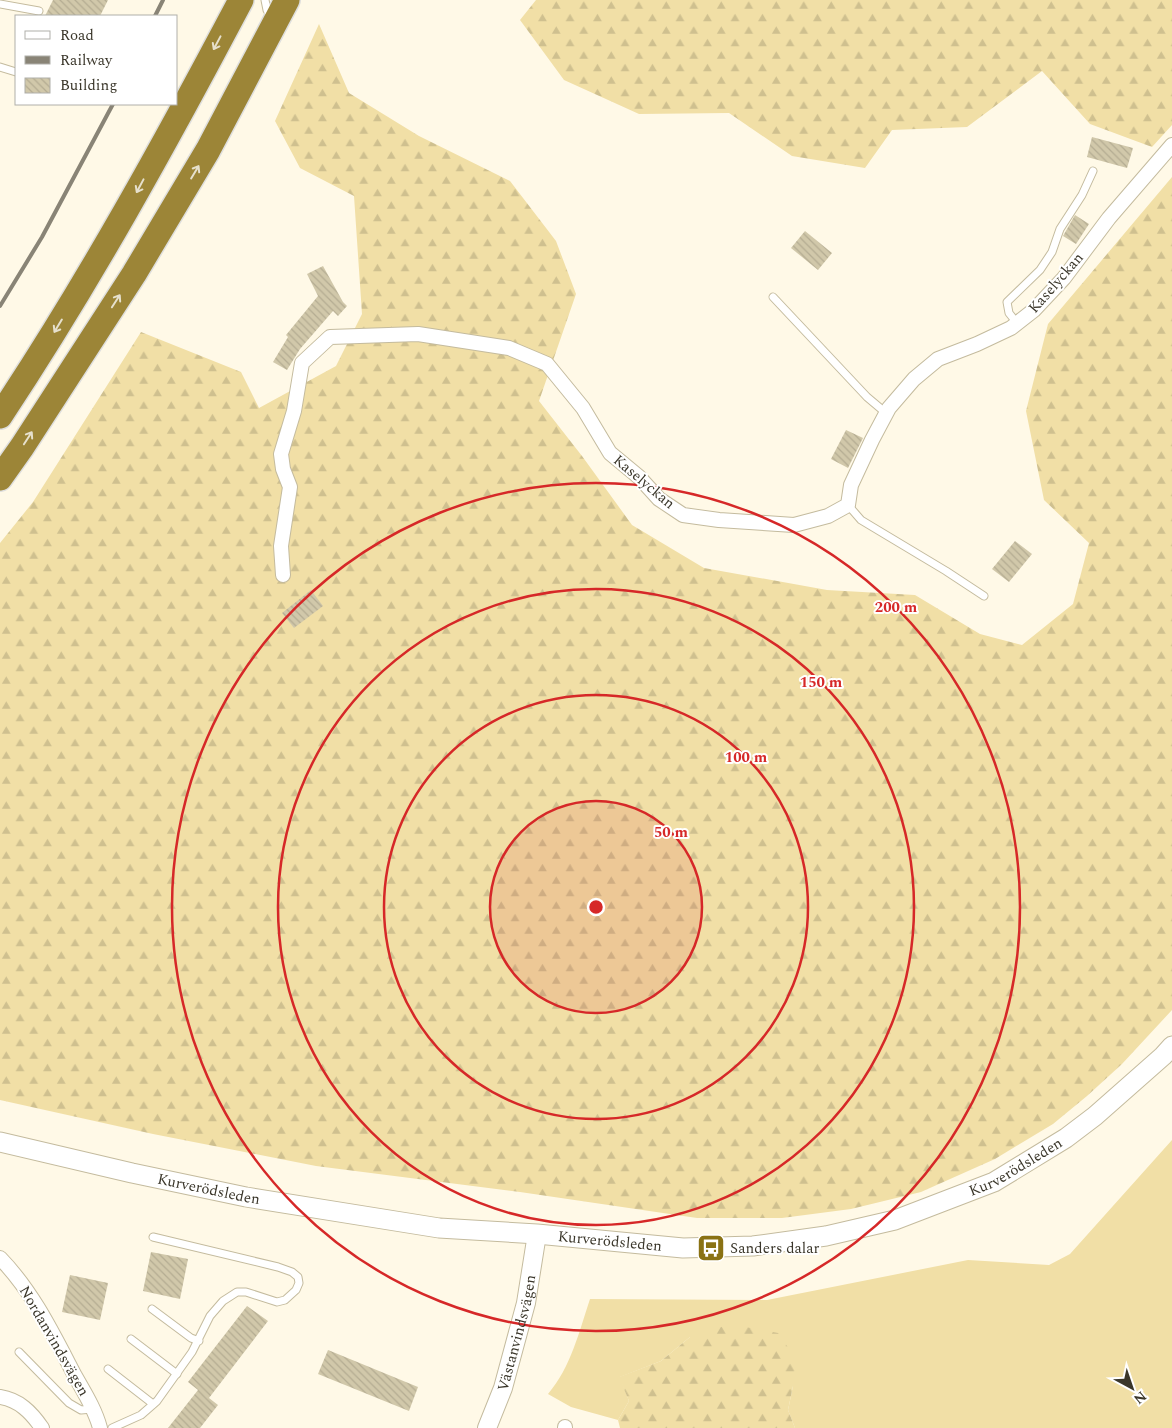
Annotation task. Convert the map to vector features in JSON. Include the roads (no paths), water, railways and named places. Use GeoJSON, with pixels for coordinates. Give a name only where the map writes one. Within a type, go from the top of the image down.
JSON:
{"type":"FeatureCollection","features":[{"type":"Feature","properties":{"kind":"highway"},"geometry":{"type":"LineString","coordinates":[[0,416],[38,358],[133,200],[241,0]]}},
{"type":"Feature","properties":{"kind":"highway"},"geometry":{"type":"LineString","coordinates":[[0,478],[134,274],[208,150],[287,0]]}},
{"type":"Feature","properties":{"kind":"main road","name":"Kurverödsleden"},"geometry":{"type":"LineString","coordinates":[[0,1142],[132,1174],[246,1197],[439,1228],[537,1234],[683,1248],[753,1246],[826,1236],[895,1220],[994,1182],[1066,1138],[1095,1116],[1116,1099],[1172,1046]]}},
{"type":"Feature","properties":{"kind":"street","name":"Kaselyckan"},"geometry":{"type":"LineString","coordinates":[[283,575],[282,546],[290,487],[283,469],[281,454],[294,411],[302,362],[330,337],[418,334],[509,348],[547,364],[583,408],[610,454],[639,477],[659,499],[683,515],[719,520],[794,524],[828,516],[848,506],[851,485],[886,413],[914,378],[938,359],[977,344],[1017,323],[1034,310],[1064,278],[1109,218],[1172,145]]}},
{"type":"Feature","properties":{"kind":"street","name":"Västanvindsvägen"},"geometry":{"type":"LineString","coordinates":[[486,1428],[503,1388],[526,1303],[537,1234]]}},
{"type":"Feature","properties":{"kind":"street","name":"Nordanvindsvägen"},"geometry":{"type":"LineString","coordinates":[[0,1258],[30,1294],[53,1334],[100,1428]]}},
{"type":"Feature","properties":{"kind":"street"},"geometry":{"type":"LineString","coordinates":[[0,1397],[22,1405],[42,1428]]}},
{"type":"Feature","properties":{"kind":"lane"},"geometry":{"type":"LineString","coordinates":[[265,0],[269,16],[276,22]]}},
{"type":"Feature","properties":{"kind":"lane"},"geometry":{"type":"LineString","coordinates":[[0,4],[39,10]]}},
{"type":"Feature","properties":{"kind":"lane"},"geometry":{"type":"LineString","coordinates":[[0,67],[15,72]]}},
{"type":"Feature","properties":{"kind":"lane"},"geometry":{"type":"LineString","coordinates":[[1017,323],[1009,313],[1007,302],[1040,270],[1052,252],[1060,229],[1082,195],[1093,172]]}},
{"type":"Feature","properties":{"kind":"lane"},"geometry":{"type":"LineString","coordinates":[[773,297],[867,397],[886,413]]}},
{"type":"Feature","properties":{"kind":"lane"},"geometry":{"type":"LineString","coordinates":[[848,506],[862,520],[984,596]]}},
{"type":"Feature","properties":{"kind":"lane"},"geometry":{"type":"LineString","coordinates":[[112,1428],[141,1415],[153,1404],[177,1374],[198,1341],[210,1316],[230,1297],[237,1292],[246,1292],[277,1302],[285,1300],[296,1290],[298,1283],[298,1277],[292,1272],[278,1267],[153,1237]]}},
{"type":"Feature","properties":{"kind":"lane"},"geometry":{"type":"LineString","coordinates":[[152,1309],[191,1338],[198,1341]]}},
{"type":"Feature","properties":{"kind":"lane"},"geometry":{"type":"LineString","coordinates":[[131,1339],[177,1374]]}},
{"type":"Feature","properties":{"kind":"lane"},"geometry":{"type":"LineString","coordinates":[[19,1352],[69,1403],[81,1410],[92,1409]]}},
{"type":"Feature","properties":{"kind":"lane"},"geometry":{"type":"LineString","coordinates":[[108,1369],[153,1404]]}},
{"type":"Feature","properties":{"kind":"railway"},"geometry":{"type":"LineString","coordinates":[[156,15],[163,0]]}},
{"type":"Feature","properties":{"kind":"railway"},"geometry":{"type":"LineString","coordinates":[[0,306],[42,237],[112,105]]}},
{"type":"Feature","properties":{"kind":"place","name":"Sanders dalar"},"geometry":{"type":"Point","coordinates":[711,1248]}}]}
